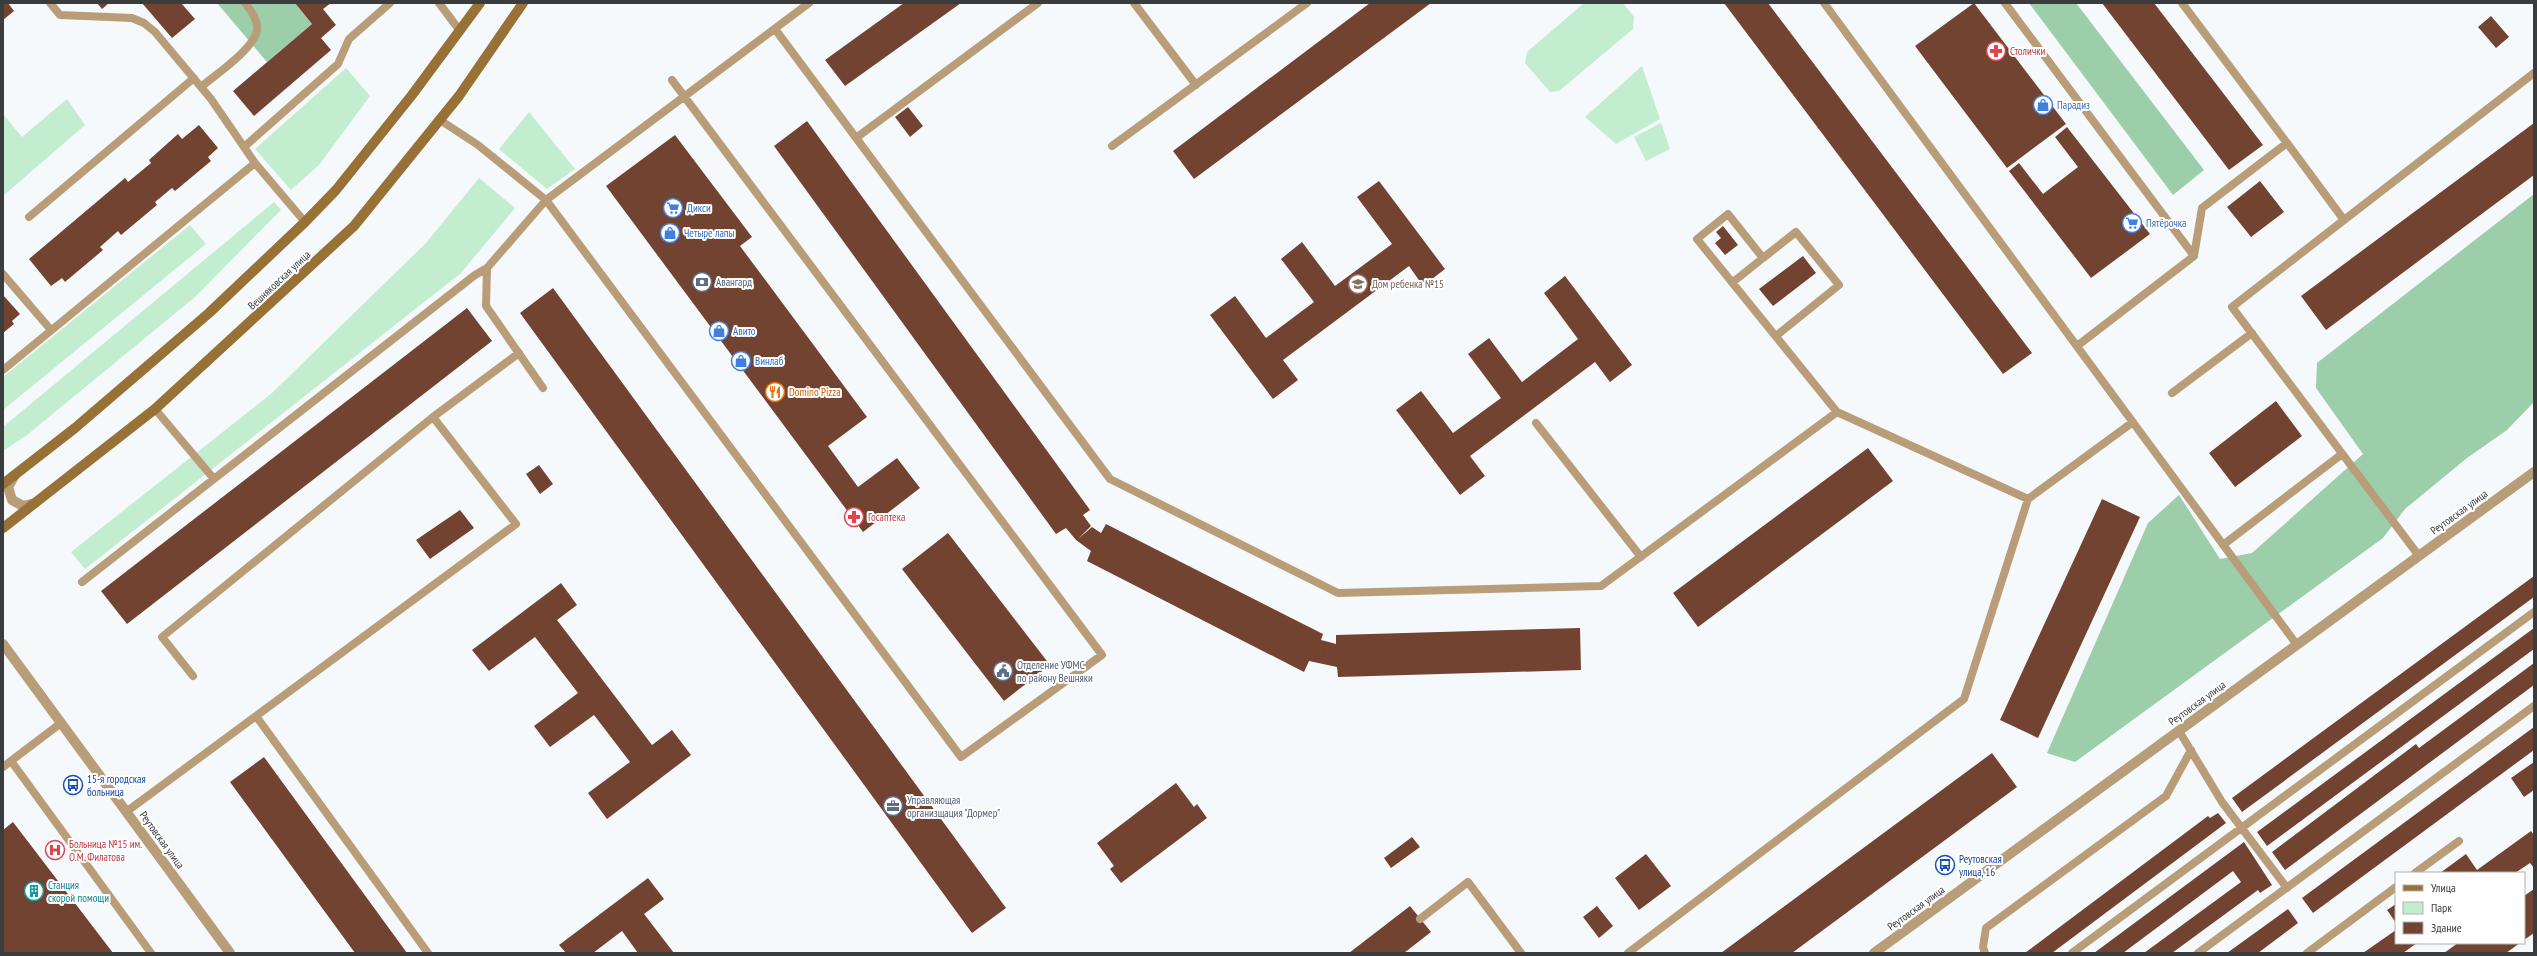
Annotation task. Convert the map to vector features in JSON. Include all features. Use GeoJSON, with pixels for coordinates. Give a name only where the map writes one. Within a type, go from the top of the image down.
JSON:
{"type":"FeatureCollection","features":[{"type":"Feature","properties":{"kind":"main road"},"geometry":{"type":"LineString","coordinates":[[3,484],[75,428],[204,318],[305,222],[336,190],[460,31],[480,3]]}},
{"type":"Feature","properties":{"kind":"main road","name":"Вешняковская улица"},"geometry":{"type":"LineString","coordinates":[[3,528],[155,409],[354,226],[440,120],[523,3]]}},
{"type":"Feature","properties":{"kind":"street","name":"Реутовская улица"},"geometry":{"type":"LineString","coordinates":[[1874,953],[2534,472]]}},
{"type":"Feature","properties":{"kind":"street"},"geometry":{"type":"LineString","coordinates":[[15,475],[8,487],[12,500],[23,506],[36,503]]}},
{"type":"Feature","properties":{"kind":"street","name":"Реутовская улица"},"geometry":{"type":"LineString","coordinates":[[3,644],[230,953]]}},
{"type":"Feature","properties":{"kind":"lane"},"geometry":{"type":"LineString","coordinates":[[50,3],[60,15],[132,18],[144,23],[155,32],[194,78],[255,162],[305,222]]}},
{"type":"Feature","properties":{"kind":"lane"},"geometry":{"type":"LineString","coordinates":[[201,87],[251,44],[257,30],[254,14],[244,3]]}},
{"type":"Feature","properties":{"kind":"lane"},"geometry":{"type":"LineString","coordinates":[[244,147],[338,64],[349,39],[390,3]]}},
{"type":"Feature","properties":{"kind":"lane"},"geometry":{"type":"LineString","coordinates":[[439,3],[460,31]]}},
{"type":"Feature","properties":{"kind":"lane"},"geometry":{"type":"LineString","coordinates":[[82,582],[475,275],[487,268],[546,200],[809,3]]}},
{"type":"Feature","properties":{"kind":"lane"},"geometry":{"type":"LineString","coordinates":[[856,138],[1038,3]]}},
{"type":"Feature","properties":{"kind":"lane"},"geometry":{"type":"LineString","coordinates":[[1134,3],[1196,85]]}},
{"type":"Feature","properties":{"kind":"lane"},"geometry":{"type":"LineString","coordinates":[[1112,146],[1307,3]]}},
{"type":"Feature","properties":{"kind":"lane"},"geometry":{"type":"LineString","coordinates":[[1824,3],[2297,645]]}},
{"type":"Feature","properties":{"kind":"lane"},"geometry":{"type":"LineString","coordinates":[[2005,3],[2194,256]]}},
{"type":"Feature","properties":{"kind":"lane"},"geometry":{"type":"LineString","coordinates":[[2182,3],[2344,220]]}},
{"type":"Feature","properties":{"kind":"lane"},"geometry":{"type":"LineString","coordinates":[[775,29],[1110,478],[1338,593],[1601,586],[1837,412]]}},
{"type":"Feature","properties":{"kind":"lane"},"geometry":{"type":"LineString","coordinates":[[2419,556],[2232,307],[2534,73]]}},
{"type":"Feature","properties":{"kind":"lane"},"geometry":{"type":"LineString","coordinates":[[29,217],[194,78]]}},
{"type":"Feature","properties":{"kind":"lane"},"geometry":{"type":"LineString","coordinates":[[440,120],[478,145],[546,200],[961,757],[1102,655],[672,80]]}},
{"type":"Feature","properties":{"kind":"lane"},"geometry":{"type":"LineString","coordinates":[[2077,346],[2194,256],[2202,208],[2287,143]]}},
{"type":"Feature","properties":{"kind":"lane"},"geometry":{"type":"LineString","coordinates":[[3,370],[255,162]]}},
{"type":"Feature","properties":{"kind":"lane"},"geometry":{"type":"LineString","coordinates":[[1763,258],[1728,214],[1697,239],[1837,412],[2028,500]]}},
{"type":"Feature","properties":{"kind":"lane"},"geometry":{"type":"LineString","coordinates":[[1733,282],[1796,232],[1839,285],[1776,336]]}},
{"type":"Feature","properties":{"kind":"lane"},"geometry":{"type":"LineString","coordinates":[[487,268],[486,306],[544,388]]}},
{"type":"Feature","properties":{"kind":"lane"},"geometry":{"type":"LineString","coordinates":[[3,274],[51,330]]}},
{"type":"Feature","properties":{"kind":"lane"},"geometry":{"type":"LineString","coordinates":[[2172,393],[2252,333]]}},
{"type":"Feature","properties":{"kind":"lane"},"geometry":{"type":"LineString","coordinates":[[193,676],[162,637],[433,417],[519,353]]}},
{"type":"Feature","properties":{"kind":"lane"},"geometry":{"type":"LineString","coordinates":[[155,409],[214,479]]}},
{"type":"Feature","properties":{"kind":"lane"},"geometry":{"type":"LineString","coordinates":[[126,812],[516,524],[433,417]]}},
{"type":"Feature","properties":{"kind":"lane"},"geometry":{"type":"LineString","coordinates":[[1628,953],[1964,699],[2028,500],[2132,422]]}},
{"type":"Feature","properties":{"kind":"lane"},"geometry":{"type":"LineString","coordinates":[[1536,423],[1641,557]]}},
{"type":"Feature","properties":{"kind":"lane"},"geometry":{"type":"LineString","coordinates":[[2223,545],[2342,454]]}},
{"type":"Feature","properties":{"kind":"lane"},"geometry":{"type":"LineString","coordinates":[[2072,953],[2534,612]]}},
{"type":"Feature","properties":{"kind":"lane"},"geometry":{"type":"LineString","coordinates":[[2198,953],[2534,706]]}},
{"type":"Feature","properties":{"kind":"lane"},"geometry":{"type":"LineString","coordinates":[[256,716],[428,953]]}},
{"type":"Feature","properties":{"kind":"lane"},"geometry":{"type":"LineString","coordinates":[[3,767],[61,723]]}},
{"type":"Feature","properties":{"kind":"lane"},"geometry":{"type":"LineString","coordinates":[[2179,731],[2222,802],[2287,888]]}},
{"type":"Feature","properties":{"kind":"lane"},"geometry":{"type":"LineString","coordinates":[[1985,953],[1983,947],[1986,928],[2166,796],[2191,750]]}},
{"type":"Feature","properties":{"kind":"lane"},"geometry":{"type":"LineString","coordinates":[[11,761],[150,953]]}},
{"type":"Feature","properties":{"kind":"lane"},"geometry":{"type":"LineString","coordinates":[[2416,872],[2459,841]]}},
{"type":"Feature","properties":{"kind":"lane"},"geometry":{"type":"LineString","coordinates":[[1420,919],[1468,882],[1520,953]]}},
{"type":"Feature","properties":{"kind":"lane"},"geometry":{"type":"LineString","coordinates":[[2307,953],[2395,888]]}},
{"type":"Feature","properties":{"kind":"green space"},"geometry":{"type":"Polygon","coordinates":[[[217,3],[295,3],[312,24],[267,62],[217,3]]]}},
{"type":"Feature","properties":{"kind":"green space"},"geometry":{"type":"Polygon","coordinates":[[[1584,3],[1623,3],[1634,17],[1633,29],[1559,91],[1550,92],[1525,63],[1527,52],[1584,3]]]}},
{"type":"Feature","properties":{"kind":"green space"},"geometry":{"type":"Polygon","coordinates":[[[2029,3],[2076,3],[2204,170],[2173,195],[2029,3]]]}},
{"type":"Feature","properties":{"kind":"green space"},"geometry":{"type":"Polygon","coordinates":[[[1642,66],[1660,119],[1616,144],[1585,117],[1642,66]]]}},
{"type":"Feature","properties":{"kind":"green space"},"geometry":{"type":"Polygon","coordinates":[[[346,68],[370,96],[319,165],[291,190],[255,149],[346,68]]]}},
{"type":"Feature","properties":{"kind":"green space"},"geometry":{"type":"Polygon","coordinates":[[[67,99],[85,125],[3,196],[3,114],[22,137],[67,99]]]}},
{"type":"Feature","properties":{"kind":"green space"},"geometry":{"type":"Polygon","coordinates":[[[529,112],[575,169],[547,189],[499,149],[529,112]]]}},
{"type":"Feature","properties":{"kind":"green space"},"geometry":{"type":"Polygon","coordinates":[[[1661,123],[1670,149],[1646,161],[1634,137],[1661,123]]]}},
{"type":"Feature","properties":{"kind":"green space"},"geometry":{"type":"Polygon","coordinates":[[[479,178],[515,208],[461,273],[85,569],[71,552],[272,393],[426,243],[479,178]]]}},
{"type":"Feature","properties":{"kind":"green space"},"geometry":{"type":"Polygon","coordinates":[[[2534,194],[2534,402],[2507,430],[2467,458],[2405,509],[2383,538],[2075,762],[2047,753],[2148,523],[2179,495],[2220,559],[2252,553],[2363,454],[2316,388],[2317,363],[2534,194]]]}},
{"type":"Feature","properties":{"kind":"green space"},"geometry":{"type":"Polygon","coordinates":[[[274,202],[281,210],[195,297],[27,435],[3,451],[3,427],[274,202]]]}},
{"type":"Feature","properties":{"kind":"green space"},"geometry":{"type":"Polygon","coordinates":[[[190,225],[206,244],[3,410],[3,377],[190,225]]]}},
{"type":"Feature","properties":{"kind":"building"},"geometry":{"type":"Polygon","coordinates":[[[3,3],[8,3],[14,11],[3,20],[3,3]]]}},
{"type":"Feature","properties":{"kind":"building"},"geometry":{"type":"Polygon","coordinates":[[[97,3],[109,3],[102,9],[97,3]]]}},
{"type":"Feature","properties":{"kind":"building"},"geometry":{"type":"Polygon","coordinates":[[[142,3],[181,3],[195,19],[172,38],[142,3]]]}},
{"type":"Feature","properties":{"kind":"building"},"geometry":{"type":"Polygon","coordinates":[[[295,3],[331,3],[323,9],[336,25],[321,38],[331,50],[254,116],[233,91],[312,24],[295,3]]]}},
{"type":"Feature","properties":{"kind":"building"},"geometry":{"type":"Polygon","coordinates":[[[904,3],[961,3],[845,86],[825,60],[904,3]]]}},
{"type":"Feature","properties":{"kind":"building"},"geometry":{"type":"Polygon","coordinates":[[[1370,3],[1431,3],[1194,179],[1173,151],[1370,3]]]}},
{"type":"Feature","properties":{"kind":"building"},"geometry":{"type":"Polygon","coordinates":[[[1724,3],[1768,3],[2032,353],[2003,374],[1724,3]]]}},
{"type":"Feature","properties":{"kind":"building"},"geometry":{"type":"Polygon","coordinates":[[[1974,3],[2066,124],[2007,168],[1915,46],[1974,3]]]}},
{"type":"Feature","properties":{"kind":"building"},"geometry":{"type":"Polygon","coordinates":[[[2102,3],[2154,3],[2263,145],[2229,170],[2102,3]]]}},
{"type":"Feature","properties":{"kind":"building"},"geometry":{"type":"Polygon","coordinates":[[[2491,16],[2509,37],[2496,48],[2478,27],[2491,16]]]}},
{"type":"Feature","properties":{"kind":"building"},"geometry":{"type":"Polygon","coordinates":[[[908,107],[923,126],[910,137],[895,117],[908,107]]]}},
{"type":"Feature","properties":{"kind":"building"},"geometry":{"type":"Polygon","coordinates":[[[807,121],[1090,510],[1083,515],[1091,526],[1078,539],[1092,527],[1101,533],[1106,524],[1323,634],[1321,640],[1336,644],[1336,635],[1580,628],[1581,670],[1338,677],[1337,667],[1309,661],[1304,672],[1087,561],[1091,551],[1076,540],[1066,528],[1056,534],[774,146],[807,121]]]}},
{"type":"Feature","properties":{"kind":"building"},"geometry":{"type":"Polygon","coordinates":[[[2534,123],[2534,175],[2326,330],[2301,296],[2534,123]]]}},
{"type":"Feature","properties":{"kind":"building"},"geometry":{"type":"Polygon","coordinates":[[[199,125],[218,148],[208,157],[211,161],[175,191],[172,188],[155,202],[157,205],[121,235],[118,231],[100,247],[103,250],[65,282],[62,278],[51,286],[29,259],[125,178],[128,182],[151,163],[149,160],[178,134],[182,139],[199,125]]]}},
{"type":"Feature","properties":{"kind":"building"},"geometry":{"type":"Polygon","coordinates":[[[2067,127],[2150,234],[2091,278],[2009,171],[2019,163],[2043,194],[2078,167],[2055,137],[2067,127]]]}},
{"type":"Feature","properties":{"kind":"building"},"geometry":{"type":"Polygon","coordinates":[[[675,135],[752,237],[740,246],[867,417],[828,446],[858,487],[897,458],[920,488],[863,532],[606,186],[675,135]]]}},
{"type":"Feature","properties":{"kind":"building"},"geometry":{"type":"Polygon","coordinates":[[[1379,181],[1445,269],[1423,286],[1409,266],[1283,360],[1298,380],[1273,399],[1210,315],[1235,296],[1266,338],[1314,302],[1281,259],[1302,242],[1335,286],[1392,244],[1357,197],[1379,181]]]}},
{"type":"Feature","properties":{"kind":"building"},"geometry":{"type":"Polygon","coordinates":[[[2260,181],[2284,212],[2251,237],[2227,207],[2260,181]]]}},
{"type":"Feature","properties":{"kind":"building"},"geometry":{"type":"Polygon","coordinates":[[[1723,226],[1738,245],[1725,255],[1715,243],[1721,238],[1716,232],[1723,226]]]}},
{"type":"Feature","properties":{"kind":"building"},"geometry":{"type":"Polygon","coordinates":[[[1803,256],[1816,273],[1773,306],[1759,289],[1803,256]]]}},
{"type":"Feature","properties":{"kind":"building"},"geometry":{"type":"Polygon","coordinates":[[[1565,276],[1632,365],[1610,382],[1595,362],[1470,456],[1485,476],[1460,495],[1396,410],[1421,391],[1453,433],[1501,398],[1468,354],[1489,338],[1522,382],[1578,339],[1544,293],[1565,276]]]}},
{"type":"Feature","properties":{"kind":"building"},"geometry":{"type":"Polygon","coordinates":[[[553,288],[1006,908],[972,933],[520,313],[553,288]]]}},
{"type":"Feature","properties":{"kind":"building"},"geometry":{"type":"Polygon","coordinates":[[[3,295],[20,314],[12,321],[14,324],[3,333],[3,295]]]}},
{"type":"Feature","properties":{"kind":"building"},"geometry":{"type":"Polygon","coordinates":[[[467,308],[492,341],[127,624],[101,591],[467,308]]]}},
{"type":"Feature","properties":{"kind":"building"},"geometry":{"type":"Polygon","coordinates":[[[2276,401],[2302,436],[2235,487],[2209,453],[2276,401]]]}},
{"type":"Feature","properties":{"kind":"building"},"geometry":{"type":"Polygon","coordinates":[[[1868,448],[1893,481],[1698,627],[1673,593],[1868,448]]]}},
{"type":"Feature","properties":{"kind":"building"},"geometry":{"type":"Polygon","coordinates":[[[539,465],[553,484],[540,494],[526,474],[539,465]]]}},
{"type":"Feature","properties":{"kind":"building"},"geometry":{"type":"Polygon","coordinates":[[[2102,499],[2140,517],[2038,738],[2000,720],[2102,499]]]}},
{"type":"Feature","properties":{"kind":"building"},"geometry":{"type":"Polygon","coordinates":[[[460,510],[474,528],[430,559],[416,540],[460,510]]]}},
{"type":"Feature","properties":{"kind":"building"},"geometry":{"type":"Polygon","coordinates":[[[948,533],[1050,665],[1004,701],[902,569],[948,533]]]}},
{"type":"Feature","properties":{"kind":"building"},"geometry":{"type":"Polygon","coordinates":[[[2534,576],[2534,597],[2242,812],[2232,798],[2534,576]]]}},
{"type":"Feature","properties":{"kind":"building"},"geometry":{"type":"Polygon","coordinates":[[[561,583],[577,605],[557,620],[652,745],[672,730],[691,755],[607,819],[588,793],[630,762],[594,715],[550,747],[534,726],[578,693],[535,637],[489,671],[472,650],[561,583]]]}},
{"type":"Feature","properties":{"kind":"building"},"geometry":{"type":"Polygon","coordinates":[[[2534,628],[2534,649],[2267,846],[2257,832],[2534,628]]]}},
{"type":"Feature","properties":{"kind":"building"},"geometry":{"type":"Polygon","coordinates":[[[2534,663],[2534,685],[2285,870],[2272,852],[2416,744],[2419,748],[2534,663]]]}},
{"type":"Feature","properties":{"kind":"building"},"geometry":{"type":"Polygon","coordinates":[[[2534,727],[2534,750],[2313,913],[2302,898],[2534,727]]]}},
{"type":"Feature","properties":{"kind":"building"},"geometry":{"type":"Polygon","coordinates":[[[1992,753],[2017,787],[1792,953],[1721,953],[1992,753]]]}},
{"type":"Feature","properties":{"kind":"building"},"geometry":{"type":"Polygon","coordinates":[[[264,757],[407,953],[355,953],[230,782],[264,757]]]}},
{"type":"Feature","properties":{"kind":"building"},"geometry":{"type":"Polygon","coordinates":[[[2534,762],[2534,790],[2524,797],[2511,778],[2534,762]]]}},
{"type":"Feature","properties":{"kind":"building"},"geometry":{"type":"Polygon","coordinates":[[[1176,783],[1194,807],[1197,804],[1207,818],[1121,883],[1110,869],[1114,866],[1097,843],[1176,783]]]}},
{"type":"Feature","properties":{"kind":"building"},"geometry":{"type":"Polygon","coordinates":[[[2218,813],[2226,823],[2052,953],[2025,953],[2208,816],[2210,818],[2218,813]]]}},
{"type":"Feature","properties":{"kind":"building","name":"Станция скорой помощи"},"geometry":{"type":"Polygon","coordinates":[[[13,822],[113,953],[3,953],[3,830],[13,822]]]}},
{"type":"Feature","properties":{"kind":"building"},"geometry":{"type":"Polygon","coordinates":[[[2531,831],[2534,835],[2534,868],[2530,863],[2516,872],[2441,872],[2466,854],[2477,870],[2531,831]]]}},
{"type":"Feature","properties":{"kind":"building"},"geometry":{"type":"Polygon","coordinates":[[[1412,837],[1420,847],[1391,868],[1384,858],[1412,837]]]}},
{"type":"Feature","properties":{"kind":"building"},"geometry":{"type":"Polygon","coordinates":[[[2244,842],[2272,885],[2260,893],[2258,890],[2172,953],[2144,953],[2241,882],[2233,871],[2123,953],[2094,953],[2244,842]]]}},
{"type":"Feature","properties":{"kind":"building"},"geometry":{"type":"Polygon","coordinates":[[[1646,854],[1671,886],[1639,910],[1615,878],[1646,854]]]}},
{"type":"Feature","properties":{"kind":"building"},"geometry":{"type":"Polygon","coordinates":[[[648,878],[664,899],[644,914],[674,953],[638,953],[622,931],[593,953],[566,953],[559,945],[648,878]]]}},
{"type":"Feature","properties":{"kind":"building"},"geometry":{"type":"Polygon","coordinates":[[[2534,889],[2534,933],[2525,939],[2525,895],[2534,889]]]}},
{"type":"Feature","properties":{"kind":"building"},"geometry":{"type":"Polygon","coordinates":[[[2395,905],[2395,922],[2387,910],[2395,905]]]}},
{"type":"Feature","properties":{"kind":"building"},"geometry":{"type":"Polygon","coordinates":[[[1410,906],[1431,932],[1404,953],[1349,953],[1410,906]]]}},
{"type":"Feature","properties":{"kind":"building"},"geometry":{"type":"Polygon","coordinates":[[[1597,906],[1613,926],[1599,938],[1583,917],[1597,906]]]}},
{"type":"Feature","properties":{"kind":"building"},"geometry":{"type":"Polygon","coordinates":[[[2288,909],[2298,923],[2258,953],[2227,953],[2288,909]]]}},
{"type":"Feature","properties":{"kind":"building"},"geometry":{"type":"Polygon","coordinates":[[[2395,931],[2395,944],[2416,944],[2403,953],[2363,953],[2395,931]]]}},
{"type":"Feature","properties":{"kind":"building"},"geometry":{"type":"Polygon","coordinates":[[[2457,944],[2519,944],[2506,953],[2444,953],[2457,944]]]}},
{"type":"Feature","properties":{"kind":"place","name":"Столички"},"geometry":{"type":"Point","coordinates":[1996,51]}},
{"type":"Feature","properties":{"kind":"place","name":"Парадиз"},"geometry":{"type":"Point","coordinates":[2043,105]}},
{"type":"Feature","properties":{"kind":"place","name":"Дикси"},"geometry":{"type":"Point","coordinates":[673,208]}},
{"type":"Feature","properties":{"kind":"place","name":"Пятёрочка"},"geometry":{"type":"Point","coordinates":[2132,223]}},
{"type":"Feature","properties":{"kind":"place","name":"Четыре лапы"},"geometry":{"type":"Point","coordinates":[670,233]}},
{"type":"Feature","properties":{"kind":"place","name":"Авангард"},"geometry":{"type":"Point","coordinates":[702,282]}},
{"type":"Feature","properties":{"kind":"place","name":"Дом ребенка №15"},"geometry":{"type":"Point","coordinates":[1358,284]}},
{"type":"Feature","properties":{"kind":"place","name":"Авито"},"geometry":{"type":"Point","coordinates":[719,331]}},
{"type":"Feature","properties":{"kind":"place","name":"Винлаб"},"geometry":{"type":"Point","coordinates":[741,361]}},
{"type":"Feature","properties":{"kind":"place","name":"Domino Pizza"},"geometry":{"type":"Point","coordinates":[775,392]}},
{"type":"Feature","properties":{"kind":"place","name":"Госаптека"},"geometry":{"type":"Point","coordinates":[854,517]}},
{"type":"Feature","properties":{"kind":"place","name":"Отделение УФМС по району Вешняки"},"geometry":{"type":"Point","coordinates":[1003,671]}},
{"type":"Feature","properties":{"kind":"place","name":"15-я городская больница"},"geometry":{"type":"Point","coordinates":[73,785]}},
{"type":"Feature","properties":{"kind":"place","name":"Управляющая организщация \"Дормер\""},"geometry":{"type":"Point","coordinates":[893,806]}},
{"type":"Feature","properties":{"kind":"place","name":"Больница №15 им. О.М. Филатова"},"geometry":{"type":"Point","coordinates":[55,850]}},
{"type":"Feature","properties":{"kind":"place","name":"Реутовская улица, 16"},"geometry":{"type":"Point","coordinates":[1945,865]}},
{"type":"Feature","properties":{"kind":"place","name":"Станция скорой помощи"},"geometry":{"type":"Point","coordinates":[34,891]}}]}
